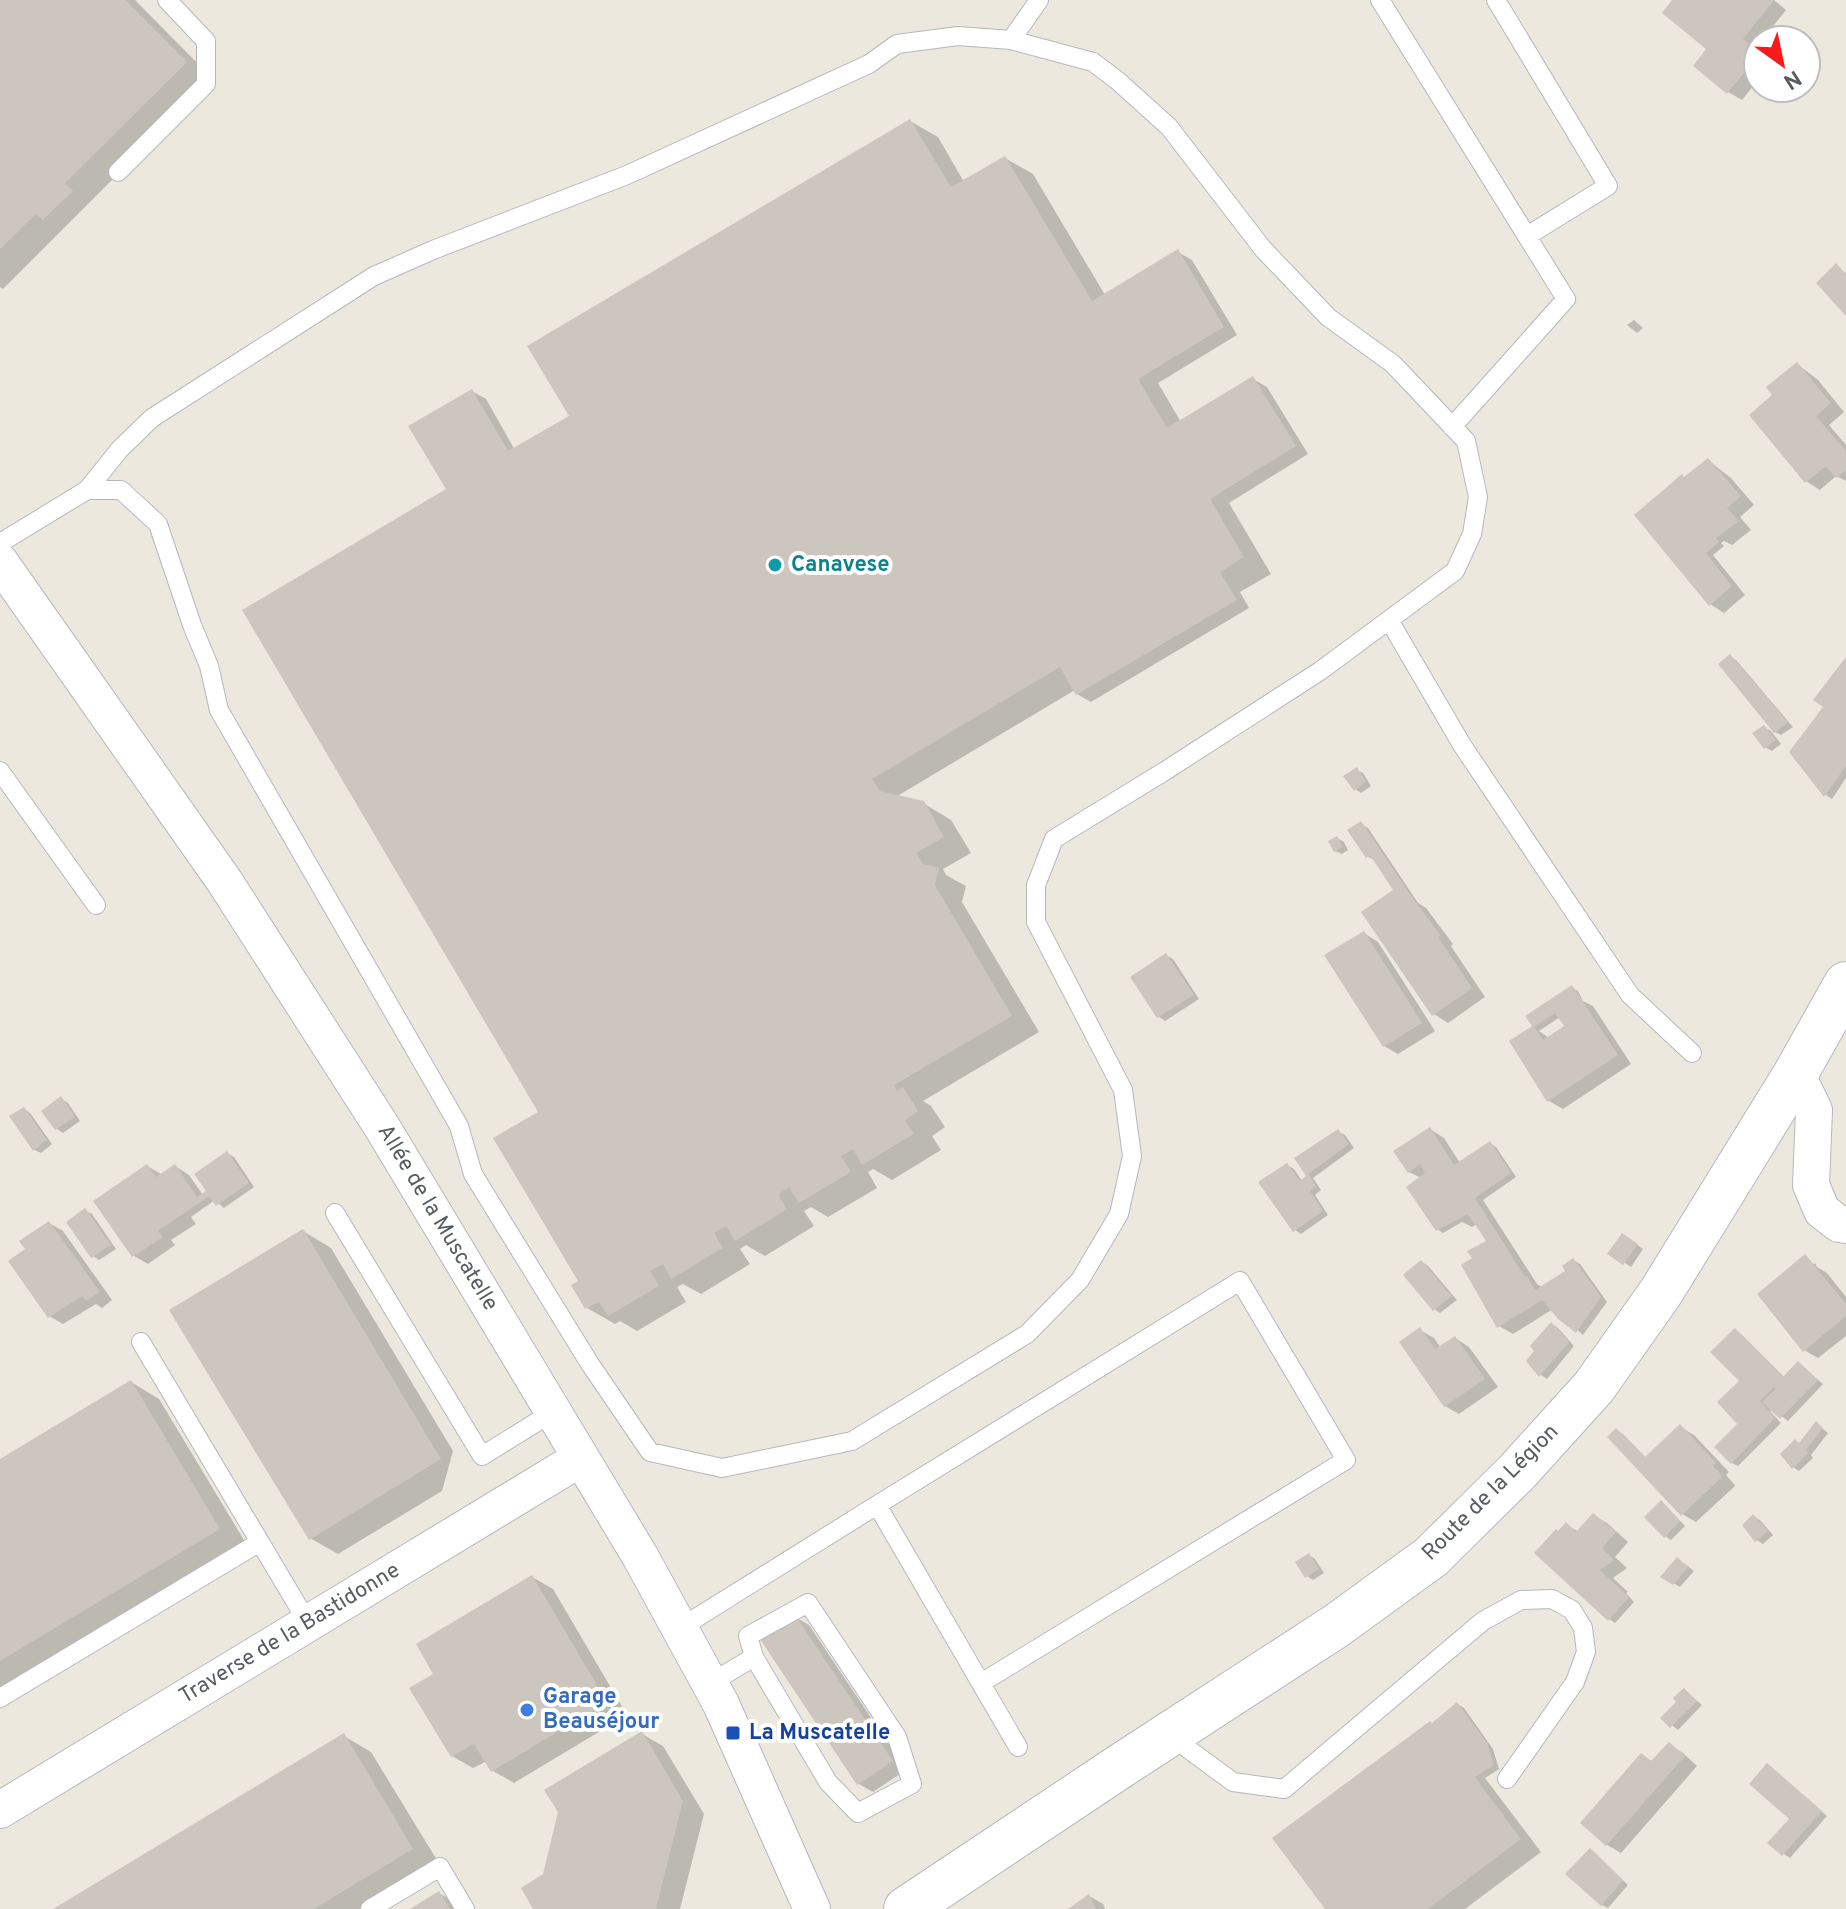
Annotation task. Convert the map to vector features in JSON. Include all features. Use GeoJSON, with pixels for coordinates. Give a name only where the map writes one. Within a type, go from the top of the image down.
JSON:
{"type":"FeatureCollection","features":[{"type":"Feature","properties":{"kind":"main road","name":"Route de la Légion"},"geometry":{"type":"LineString","coordinates":[[906,1909],[1336,1626],[1431,1557],[1517,1472],[1594,1387],[1661,1292],[1796,1073],[1846,984]]}},
{"type":"Feature","properties":{"kind":"street","name":"Allée de la Muscatelle"},"geometry":{"type":"LineString","coordinates":[[0,562],[225,882],[382,1127],[640,1556],[680,1628],[721,1704],[812,1909]]}},
{"type":"Feature","properties":{"kind":"street"},"geometry":{"type":"LineString","coordinates":[[1796,1073],[1814,1110],[1811,1185],[1822,1211],[1839,1224],[1846,1225]]}},
{"type":"Feature","properties":{"kind":"street","name":"Traverse de la Bastidonne"},"geometry":{"type":"LineString","coordinates":[[0,1810],[581,1458]]}},
{"type":"Feature","properties":{"kind":"lane"},"geometry":{"type":"LineString","coordinates":[[118,172],[206,84],[206,41],[167,0]]}},
{"type":"Feature","properties":{"kind":"lane"},"geometry":{"type":"LineString","coordinates":[[1011,40],[1039,0]]}},
{"type":"Feature","properties":{"kind":"lane"},"geometry":{"type":"LineString","coordinates":[[1380,0],[1566,299],[1452,427]]}},
{"type":"Feature","properties":{"kind":"lane"},"geometry":{"type":"LineString","coordinates":[[1496,0],[1608,186],[1527,236]]}},
{"type":"Feature","properties":{"kind":"lane"},"geometry":{"type":"LineString","coordinates":[[0,543],[87,490],[120,449],[152,418],[374,276],[627,175],[869,64],[897,44],[958,36],[1011,40],[1093,62],[1118,81],[1169,127],[1263,249],[1328,317],[1393,364],[1466,441],[1478,497],[1472,534],[1455,571],[1307,680],[1054,839],[1036,885],[1036,922],[1123,1090],[1132,1156],[1119,1214],[1080,1280],[1027,1334],[852,1441],[722,1468],[650,1452],[590,1364],[473,1174],[459,1126],[219,710],[209,666],[158,524],[121,490],[87,490]]}},
{"type":"Feature","properties":{"kind":"lane"},"geometry":{"type":"LineString","coordinates":[[1389,620],[1462,745],[1630,995],[1692,1053]]}},
{"type":"Feature","properties":{"kind":"lane"},"geometry":{"type":"LineString","coordinates":[[0,771],[96,905]]}},
{"type":"Feature","properties":{"kind":"lane"},"geometry":{"type":"LineString","coordinates":[[335,1213],[482,1456],[553,1412]]}},
{"type":"Feature","properties":{"kind":"lane"},"geometry":{"type":"LineString","coordinates":[[680,1628],[1240,1281],[1346,1460],[981,1683]]}},
{"type":"Feature","properties":{"kind":"lane"},"geometry":{"type":"LineString","coordinates":[[141,1342],[308,1623]]}},
{"type":"Feature","properties":{"kind":"lane"},"geometry":{"type":"LineString","coordinates":[[877,1505],[1018,1747]]}},
{"type":"Feature","properties":{"kind":"lane"},"geometry":{"type":"LineString","coordinates":[[0,1698],[260,1542]]}},
{"type":"Feature","properties":{"kind":"lane"},"geometry":{"type":"LineString","coordinates":[[1169,1735],[1233,1782],[1284,1789],[1483,1621],[1521,1600],[1552,1599],[1572,1610],[1583,1628],[1586,1652],[1575,1682],[1507,1779]]}},
{"type":"Feature","properties":{"kind":"lane"},"geometry":{"type":"LineString","coordinates":[[808,1603],[897,1737],[912,1784],[858,1813],[828,1782],[754,1657],[748,1636],[808,1603]]}},
{"type":"Feature","properties":{"kind":"lane"},"geometry":{"type":"LineString","coordinates":[[709,1684],[754,1657]]}},
{"type":"Feature","properties":{"kind":"lane"},"geometry":{"type":"LineString","coordinates":[[370,1909],[440,1867],[465,1909]]}},
{"type":"Feature","properties":{"kind":"building"},"geometry":{"type":"Polygon","coordinates":[[[0,0],[125,0],[187,62],[65,183],[73,191],[43,220],[36,214],[0,249],[0,0]]]}},
{"type":"Feature","properties":{"kind":"building"},"geometry":{"type":"Polygon","coordinates":[[[1672,0],[1774,0],[1755,24],[1742,24],[1742,75],[1727,94],[1693,66],[1706,49],[1662,13],[1672,0]]]}},
{"type":"Feature","properties":{"kind":"building","name":"Canavese"},"geometry":{"type":"Polygon","coordinates":[[[910,119],[951,187],[1005,156],[1092,301],[1178,249],[1224,327],[1138,379],[1167,428],[1253,376],[1296,446],[1210,499],[1244,557],[1220,572],[1237,600],[1076,695],[1060,667],[872,779],[880,791],[924,801],[944,837],[916,853],[923,864],[939,868],[935,885],[1012,1016],[894,1085],[897,1091],[903,1087],[918,1111],[905,1120],[914,1134],[862,1165],[853,1149],[841,1156],[851,1172],[799,1203],[789,1187],[778,1195],[787,1209],[735,1241],[726,1226],[714,1233],[723,1248],[671,1279],[663,1264],[650,1271],[659,1286],[608,1316],[599,1302],[585,1309],[571,1285],[578,1281],[493,1138],[538,1112],[242,610],[446,489],[408,426],[472,389],[508,451],[569,416],[527,346],[910,119]]]}},
{"type":"Feature","properties":{"kind":"building"},"geometry":{"type":"Polygon","coordinates":[[[1836,263],[1846,271],[1846,316],[1816,283],[1836,263]]]}},
{"type":"Feature","properties":{"kind":"building"},"geometry":{"type":"Polygon","coordinates":[[[1797,362],[1831,403],[1816,416],[1846,451],[1846,470],[1836,478],[1826,466],[1805,483],[1749,415],[1772,395],[1766,387],[1797,362]]]}},
{"type":"Feature","properties":{"kind":"building"},"geometry":{"type":"Polygon","coordinates":[[[1708,458],[1741,496],[1727,508],[1739,521],[1716,538],[1719,542],[1706,553],[1732,586],[1709,606],[1634,515],[1682,474],[1684,477],[1708,458]]]}},
{"type":"Feature","properties":{"kind":"building"},"geometry":{"type":"Polygon","coordinates":[[[1730,654],[1788,722],[1774,733],[1718,664],[1730,654]]]}},
{"type":"Feature","properties":{"kind":"building"},"geometry":{"type":"Polygon","coordinates":[[[1846,657],[1846,766],[1824,797],[1789,752],[1823,707],[1813,700],[1846,657]]]}},
{"type":"Feature","properties":{"kind":"building"},"geometry":{"type":"Polygon","coordinates":[[[1764,725],[1776,740],[1764,749],[1752,733],[1764,725]]]}},
{"type":"Feature","properties":{"kind":"building"},"geometry":{"type":"Polygon","coordinates":[[[1357,767],[1366,782],[1354,791],[1343,776],[1357,767]]]}},
{"type":"Feature","properties":{"kind":"building"},"geometry":{"type":"Polygon","coordinates":[[[1361,821],[1441,936],[1438,937],[1472,988],[1432,1016],[1361,912],[1393,890],[1370,855],[1366,858],[1347,830],[1361,821]]]}},
{"type":"Feature","properties":{"kind":"building"},"geometry":{"type":"Polygon","coordinates":[[[1337,836],[1343,847],[1334,852],[1328,841],[1337,836]]]}},
{"type":"Feature","properties":{"kind":"building"},"geometry":{"type":"Polygon","coordinates":[[[1364,931],[1422,1023],[1383,1047],[1324,955],[1364,931]]]}},
{"type":"Feature","properties":{"kind":"building"},"geometry":{"type":"Polygon","coordinates":[[[1166,953],[1194,995],[1157,1018],[1130,977],[1166,953]]]}},
{"type":"Feature","properties":{"kind":"building"},"geometry":{"type":"Polygon","coordinates":[[[1572,985],[1618,1055],[1547,1102],[1509,1041],[1532,1026],[1525,1016],[1572,985]],[[1555,1013],[1534,1027],[1543,1040],[1564,1026],[1555,1013]]]}},
{"type":"Feature","properties":{"kind":"building"},"geometry":{"type":"Polygon","coordinates":[[[61,1096],[75,1117],[55,1130],[41,1111],[61,1096]]]}},
{"type":"Feature","properties":{"kind":"building"},"geometry":{"type":"Polygon","coordinates":[[[24,1107],[47,1140],[33,1151],[9,1116],[24,1107]]]}},
{"type":"Feature","properties":{"kind":"building"},"geometry":{"type":"Polygon","coordinates":[[[1430,1127],[1454,1165],[1490,1141],[1511,1173],[1475,1198],[1535,1290],[1565,1271],[1562,1266],[1573,1258],[1601,1297],[1576,1333],[1558,1319],[1542,1300],[1497,1328],[1461,1265],[1472,1258],[1467,1251],[1486,1241],[1468,1214],[1436,1231],[1406,1187],[1425,1173],[1420,1164],[1408,1173],[1393,1151],[1430,1127]]]}},
{"type":"Feature","properties":{"kind":"building"},"geometry":{"type":"Polygon","coordinates":[[[1338,1129],[1349,1144],[1308,1174],[1316,1186],[1310,1191],[1323,1211],[1293,1232],[1258,1182],[1287,1163],[1300,1181],[1306,1176],[1294,1158],[1338,1129]]]}},
{"type":"Feature","properties":{"kind":"building"},"geometry":{"type":"Polygon","coordinates":[[[227,1151],[249,1183],[216,1206],[209,1196],[158,1231],[163,1237],[132,1257],[93,1201],[147,1164],[156,1177],[175,1164],[197,1197],[206,1191],[194,1174],[227,1151]]]}},
{"type":"Feature","properties":{"kind":"building"},"geometry":{"type":"Polygon","coordinates":[[[85,1208],[111,1245],[91,1258],[66,1222],[85,1208]]]}},
{"type":"Feature","properties":{"kind":"building"},"geometry":{"type":"Polygon","coordinates":[[[49,1221],[100,1292],[86,1301],[82,1296],[48,1318],[8,1261],[25,1249],[19,1241],[49,1221]]]}},
{"type":"Feature","properties":{"kind":"building"},"geometry":{"type":"Polygon","coordinates":[[[303,1229],[441,1459],[309,1540],[169,1310],[303,1229]]]}},
{"type":"Feature","properties":{"kind":"building"},"geometry":{"type":"Polygon","coordinates":[[[1622,1233],[1638,1244],[1623,1265],[1607,1254],[1622,1233]]]}},
{"type":"Feature","properties":{"kind":"building"},"geometry":{"type":"Polygon","coordinates":[[[1805,1254],[1846,1304],[1846,1316],[1803,1352],[1757,1294],[1805,1254]]]}},
{"type":"Feature","properties":{"kind":"building"},"geometry":{"type":"Polygon","coordinates":[[[1421,1260],[1452,1296],[1433,1311],[1403,1275],[1421,1260]]]}},
{"type":"Feature","properties":{"kind":"building"},"geometry":{"type":"Polygon","coordinates":[[[1551,1322],[1569,1342],[1539,1377],[1526,1361],[1534,1351],[1530,1346],[1551,1322]]]}},
{"type":"Feature","properties":{"kind":"building"},"geometry":{"type":"Polygon","coordinates":[[[1420,1327],[1435,1349],[1455,1336],[1485,1379],[1444,1407],[1399,1342],[1420,1327]]]}},
{"type":"Feature","properties":{"kind":"building"},"geometry":{"type":"Polygon","coordinates":[[[1735,1328],[1783,1377],[1798,1361],[1818,1380],[1780,1419],[1762,1402],[1774,1387],[1760,1401],[1775,1418],[1731,1464],[1714,1447],[1737,1424],[1717,1402],[1739,1381],[1710,1352],[1735,1328]]]}},
{"type":"Feature","properties":{"kind":"building"},"geometry":{"type":"Polygon","coordinates":[[[131,1380],[220,1529],[0,1661],[0,1459],[131,1380]]]}},
{"type":"Feature","properties":{"kind":"building"},"geometry":{"type":"Polygon","coordinates":[[[1816,1421],[1823,1428],[1806,1450],[1808,1453],[1792,1469],[1780,1454],[1795,1439],[1799,1443],[1816,1421]]]}},
{"type":"Feature","properties":{"kind":"building"},"geometry":{"type":"Polygon","coordinates":[[[1680,1424],[1716,1463],[1713,1466],[1721,1474],[1721,1478],[1681,1516],[1607,1437],[1616,1428],[1645,1457],[1680,1424]]]}},
{"type":"Feature","properties":{"kind":"building"},"geometry":{"type":"Polygon","coordinates":[[[1661,1500],[1680,1521],[1664,1538],[1644,1517],[1661,1500]]]}},
{"type":"Feature","properties":{"kind":"building"},"geometry":{"type":"Polygon","coordinates":[[[1593,1513],[1616,1532],[1602,1548],[1614,1560],[1600,1570],[1629,1597],[1608,1621],[1534,1553],[1566,1522],[1576,1532],[1593,1513]]]}},
{"type":"Feature","properties":{"kind":"building"},"geometry":{"type":"Polygon","coordinates":[[[1753,1514],[1768,1531],[1755,1542],[1742,1525],[1753,1514]]]}},
{"type":"Feature","properties":{"kind":"building"},"geometry":{"type":"Polygon","coordinates":[[[1309,1553],[1319,1569],[1305,1578],[1295,1562],[1309,1553]]]}},
{"type":"Feature","properties":{"kind":"building"},"geometry":{"type":"Polygon","coordinates":[[[1677,1557],[1688,1567],[1673,1585],[1660,1577],[1677,1557]]]}},
{"type":"Feature","properties":{"kind":"building"},"geometry":{"type":"Polygon","coordinates":[[[532,1575],[607,1702],[491,1772],[474,1744],[451,1757],[409,1688],[433,1674],[416,1644],[532,1575]]]}},
{"type":"Feature","properties":{"kind":"building"},"geometry":{"type":"Polygon","coordinates":[[[795,1615],[893,1761],[857,1785],[760,1639],[795,1615]]]}},
{"type":"Feature","properties":{"kind":"building"},"geometry":{"type":"Polygon","coordinates":[[[1684,1688],[1697,1701],[1670,1728],[1660,1718],[1676,1702],[1673,1698],[1684,1688]]]}},
{"type":"Feature","properties":{"kind":"building"},"geometry":{"type":"Polygon","coordinates":[[[1457,1702],[1487,1743],[1494,1765],[1475,1777],[1521,1839],[1428,1909],[1325,1909],[1272,1838],[1457,1702]]]}},
{"type":"Feature","properties":{"kind":"building"},"geometry":{"type":"Polygon","coordinates":[[[642,1731],[683,1801],[656,1909],[533,1909],[521,1888],[543,1874],[558,1812],[544,1790],[642,1731]]]}},
{"type":"Feature","properties":{"kind":"building"},"geometry":{"type":"Polygon","coordinates":[[[344,1733],[413,1849],[314,1909],[53,1909],[344,1733]]]}},
{"type":"Feature","properties":{"kind":"building"},"geometry":{"type":"Polygon","coordinates":[[[1669,1742],[1685,1756],[1606,1846],[1580,1823],[1641,1753],[1651,1761],[1669,1742]]]}},
{"type":"Feature","properties":{"kind":"building"},"geometry":{"type":"Polygon","coordinates":[[[1767,1763],[1822,1811],[1782,1856],[1767,1843],[1789,1819],[1749,1784],[1767,1763]]]}},
{"type":"Feature","properties":{"kind":"building"},"geometry":{"type":"Polygon","coordinates":[[[1590,1848],[1623,1880],[1601,1906],[1565,1874],[1590,1848]]]}},
{"type":"Feature","properties":{"kind":"building"},"geometry":{"type":"Polygon","coordinates":[[[439,1891],[450,1909],[410,1909],[439,1891]]]}},
{"type":"Feature","properties":{"kind":"building"},"geometry":{"type":"Polygon","coordinates":[[[1089,1894],[1096,1909],[1068,1909],[1089,1894]]]}},
{"type":"Feature","properties":{"kind":"place","name":"Canavese"},"geometry":{"type":"Point","coordinates":[775,565]}},
{"type":"Feature","properties":{"kind":"place","name":"Garage Beauséjour"},"geometry":{"type":"Point","coordinates":[527,1710]}},
{"type":"Feature","properties":{"kind":"place","name":"La Muscatelle"},"geometry":{"type":"Point","coordinates":[733,1733]}}]}
